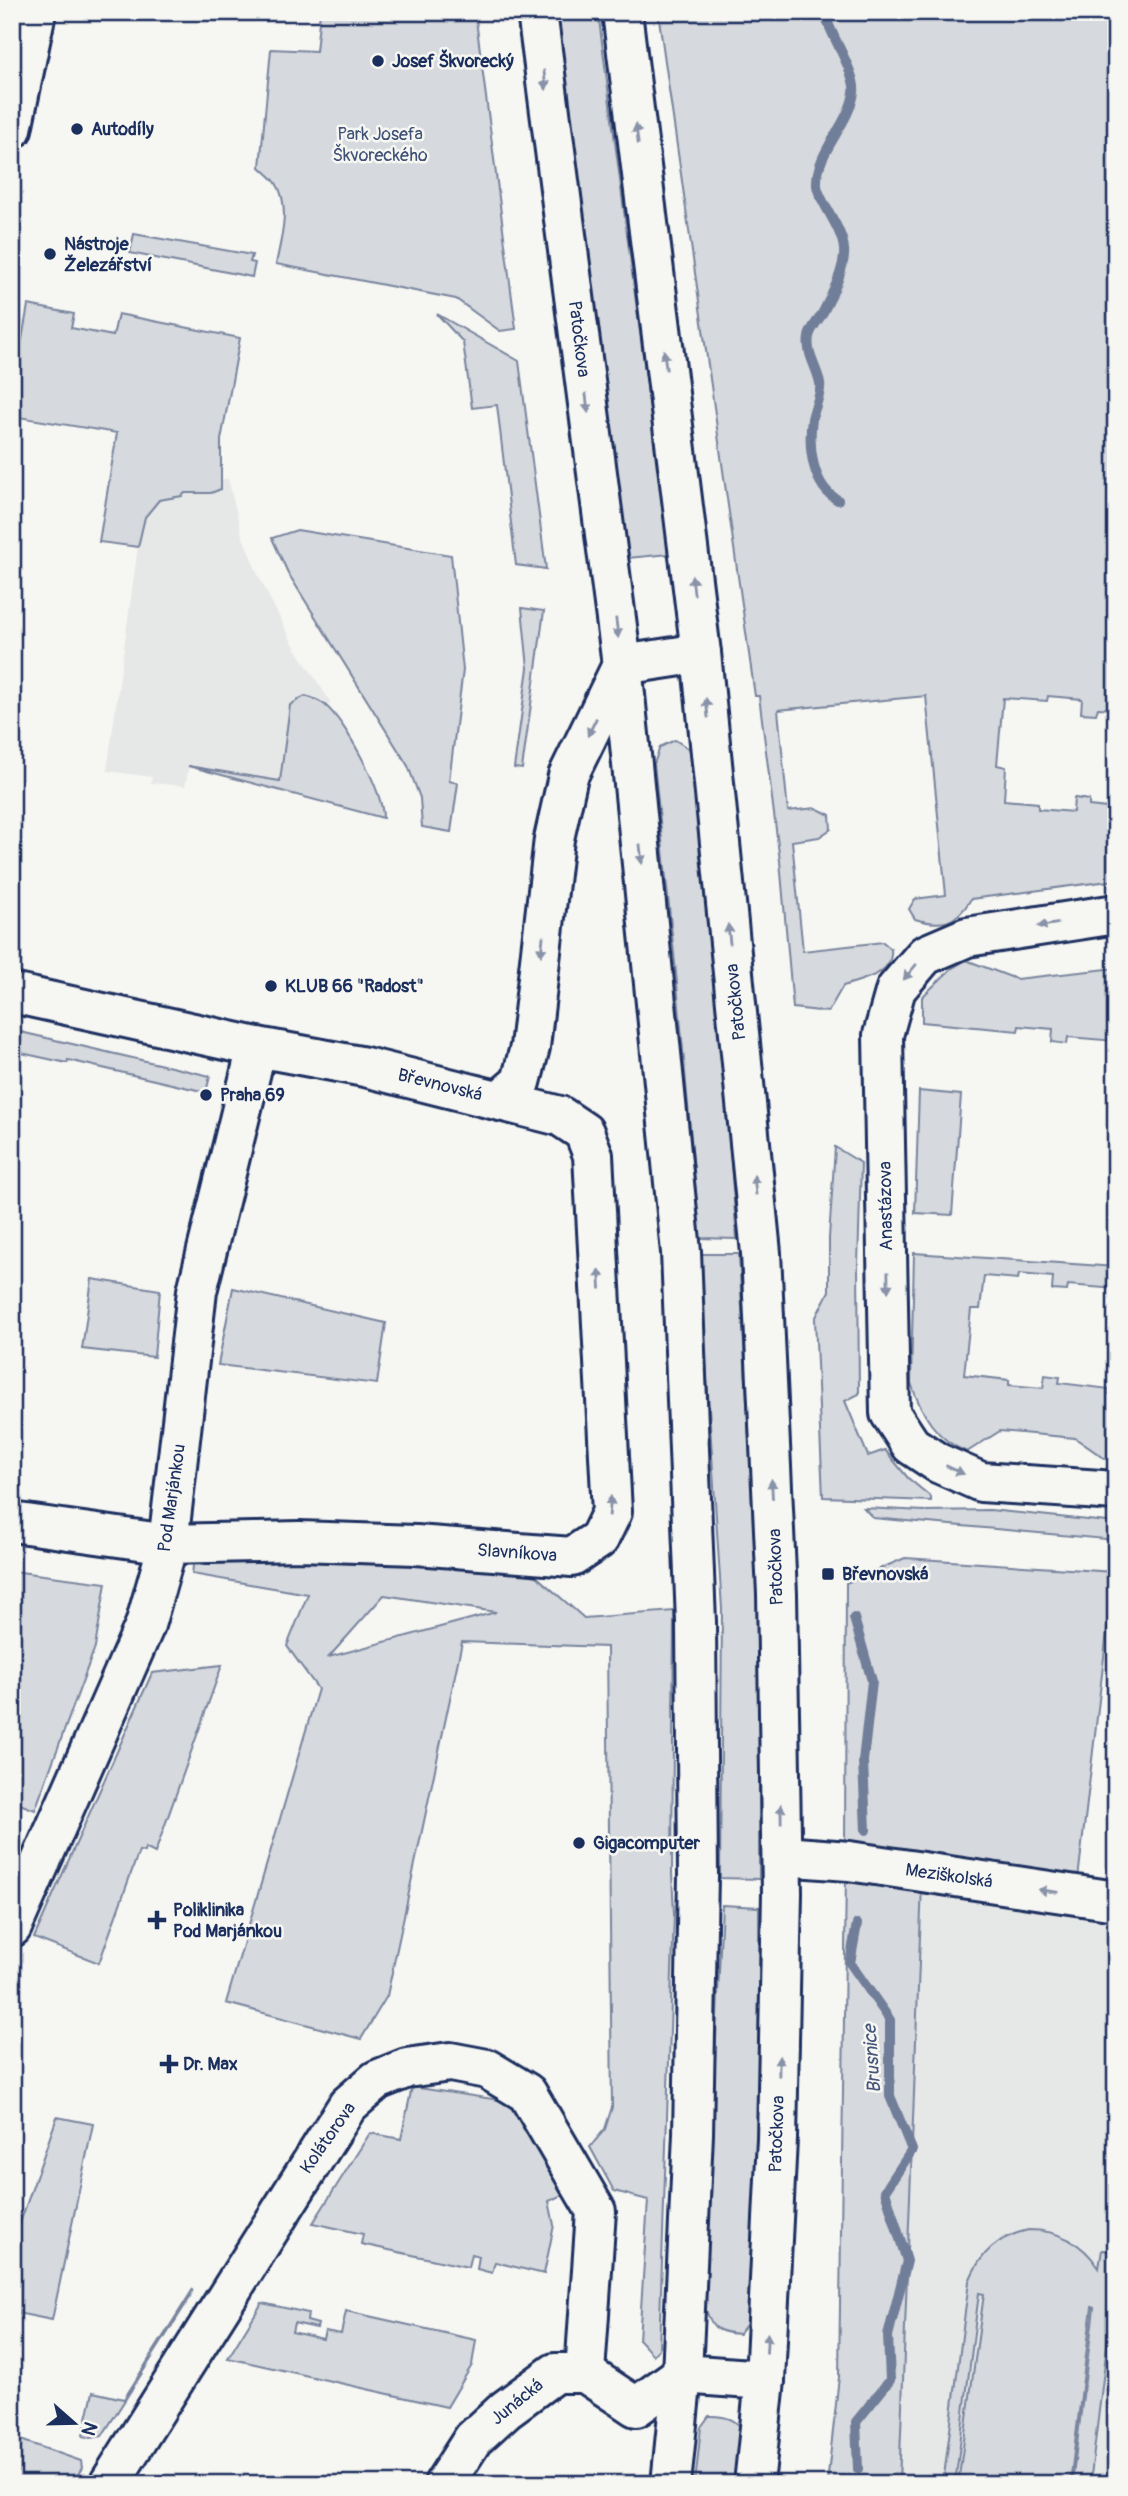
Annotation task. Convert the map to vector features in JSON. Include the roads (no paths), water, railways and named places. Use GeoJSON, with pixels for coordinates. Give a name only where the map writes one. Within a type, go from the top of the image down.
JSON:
{"type":"FeatureCollection","features":[{"type":"Feature","properties":{"kind":"street"},"geometry":{"type":"LineString","coordinates":[[12,129],[36,12]]}},
{"type":"Feature","properties":{"kind":"street","name":"Patočkova"},"geometry":{"type":"LineString","coordinates":[[537,12],[622,665],[681,1252],[695,1567],[697,1891],[693,2134],[682,2374],[671,2484]]}},
{"type":"Feature","properties":{"kind":"street","name":"Patočkova"},"geometry":{"type":"LineString","coordinates":[[622,12],[701,653],[761,1253],[777,1594],[782,1856],[778,2139],[765,2380],[754,2484]]}},
{"type":"Feature","properties":{"kind":"street"},"geometry":{"type":"LineString","coordinates":[[622,665],[701,653]]}},
{"type":"Feature","properties":{"kind":"street","name":"Břevnovská"},"geometry":{"type":"LineString","coordinates":[[12,993],[257,1047],[365,1067],[500,1100],[522,1082],[530,1047],[554,839],[568,776],[622,665]]}},
{"type":"Feature","properties":{"kind":"street","name":"Anastázova"},"geometry":{"type":"LineString","coordinates":[[1116,915],[967,937],[925,955],[896,989],[883,1035],[890,1413],[911,1445],[938,1463],[981,1482],[1116,1491]]}},
{"type":"Feature","properties":{"kind":"street","name":"Pod Marjánkou"},"geometry":{"type":"LineString","coordinates":[[12,1927],[145,1625],[168,1544],[197,1292],[257,1047]]}},
{"type":"Feature","properties":{"kind":"street","name":"Slavníkova"},"geometry":{"type":"LineString","coordinates":[[12,1522],[168,1544],[299,1541],[416,1545],[572,1557],[599,1539],[612,1512],[593,1155],[584,1132],[560,1116],[500,1100]]}},
{"type":"Feature","properties":{"kind":"street","name":"Meziškolská"},"geometry":{"type":"LineString","coordinates":[[782,1856],[849,1861],[1116,1901]]}},
{"type":"Feature","properties":{"kind":"street","name":"Kolátorova"},"geometry":{"type":"LineString","coordinates":[[115,2473],[348,2105],[377,2080],[407,2068],[450,2062],[487,2069],[527,2093],[596,2211],[585,2373]]}},
{"type":"Feature","properties":{"kind":"street","name":"Junácká"},"geometry":{"type":"LineString","coordinates":[[444,2484],[473,2439],[533,2387],[555,2373],[585,2373]]}},
{"type":"Feature","properties":{"kind":"street"},"geometry":{"type":"LineString","coordinates":[[585,2373],[636,2407],[682,2374],[765,2380]]}},
{"type":"Feature","properties":{"kind":"waterway","name":"Brusnice"},"geometry":{"type":"LineString","coordinates":[[824,12],[854,85],[846,116],[821,161],[817,185],[842,241],[843,264],[826,307],[811,331],[808,343],[820,387],[811,430],[814,465],[822,485],[838,500]]}},
{"type":"Feature","properties":{"kind":"waterway","name":"Brusnice"},"geometry":{"type":"LineString","coordinates":[[854,1618],[872,1681],[863,1761],[866,1830]]}},
{"type":"Feature","properties":{"kind":"waterway","name":"Brusnice"},"geometry":{"type":"LineString","coordinates":[[857,1924],[850,1963],[890,2020],[890,2096],[912,2150],[885,2191],[907,2261],[888,2336],[890,2380],[856,2422],[858,2469]]}},
{"type":"Feature","properties":{"kind":"place","name":"Josef Škvorecký"},"geometry":{"type":"Point","coordinates":[378,61]}},
{"type":"Feature","properties":{"kind":"place","name":"Autodíly"},"geometry":{"type":"Point","coordinates":[77,129]}},
{"type":"Feature","properties":{"kind":"place","name":"Nástroje Železářství"},"geometry":{"type":"Point","coordinates":[50,254]}},
{"type":"Feature","properties":{"kind":"place","name":"KLUB 66 \"Radost\""},"geometry":{"type":"Point","coordinates":[271,986]}},
{"type":"Feature","properties":{"kind":"place","name":"Praha 69"},"geometry":{"type":"Point","coordinates":[206,1095]}},
{"type":"Feature","properties":{"kind":"place","name":"Břevnovská"},"geometry":{"type":"Point","coordinates":[828,1574]}},
{"type":"Feature","properties":{"kind":"place","name":"Gigacomputer"},"geometry":{"type":"Point","coordinates":[579,1843]}},
{"type":"Feature","properties":{"kind":"place","name":"Poliklinika Pod Marjánkou"},"geometry":{"type":"Point","coordinates":[157,1920]}},
{"type":"Feature","properties":{"kind":"place","name":"Dr. Max"},"geometry":{"type":"Point","coordinates":[169,2064]}},
{"type":"Feature","properties":{"kind":"park label","name":"Park Josefa Škvoreckého"},"geometry":{"type":"Point","coordinates":[380,144]}}]}
